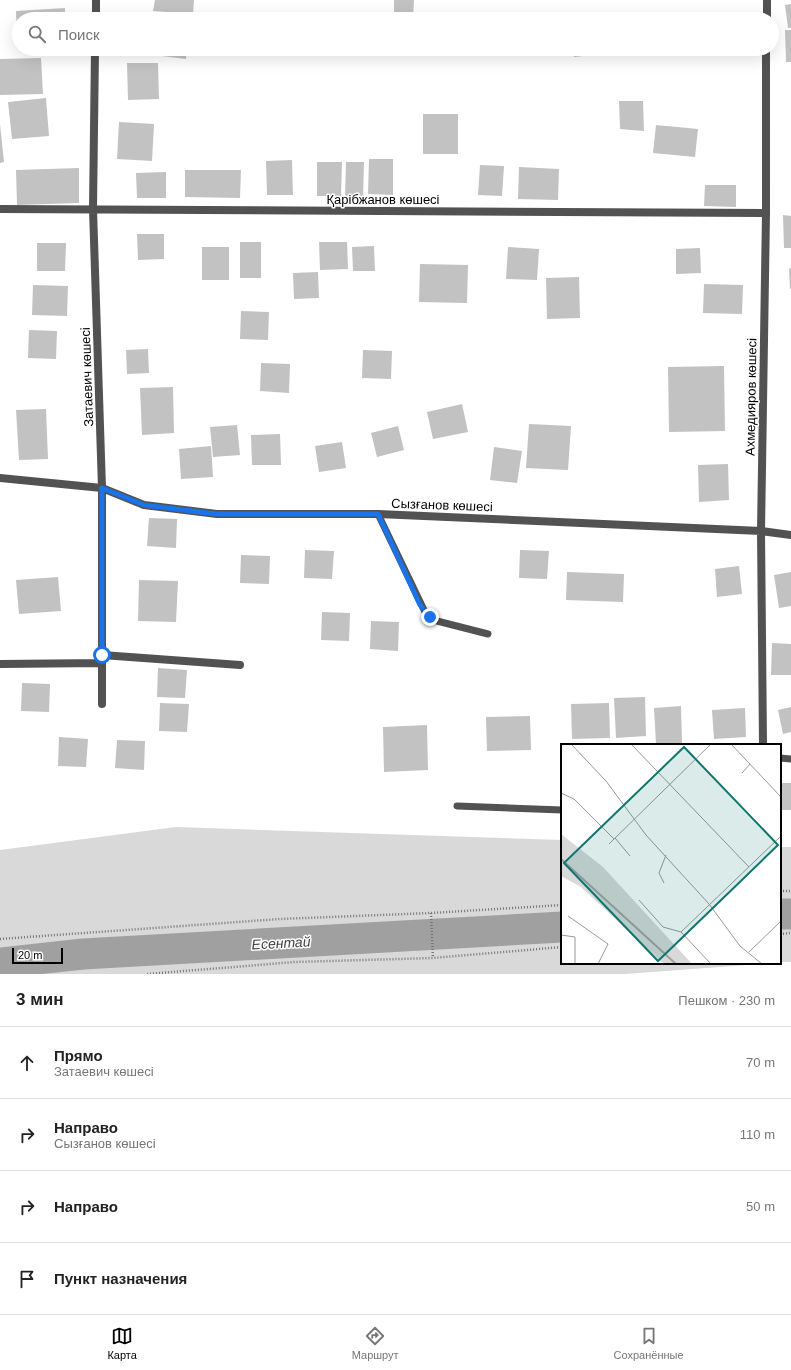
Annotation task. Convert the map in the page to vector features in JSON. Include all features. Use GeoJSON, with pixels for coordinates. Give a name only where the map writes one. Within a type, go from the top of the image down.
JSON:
{"type":"FeatureCollection","features":[{"type":"Feature","properties":{"kind":"street"},"geometry":{"type":"LineString","coordinates":[[96,0],[96,12]]}},
{"type":"Feature","properties":{"kind":"street"},"geometry":{"type":"LineString","coordinates":[[767,0],[767,12]]}},
{"type":"Feature","properties":{"kind":"street","name":"Затаевич көшесі"},"geometry":{"type":"LineString","coordinates":[[95,56],[94,209],[102,488],[102,704]]}},
{"type":"Feature","properties":{"kind":"street","name":"Ахмедияров көшесі"},"geometry":{"type":"LineString","coordinates":[[763,744],[760,531],[766,213],[766,56]]}},
{"type":"Feature","properties":{"kind":"street","name":"Қарібжанов көшесі"},"geometry":{"type":"LineString","coordinates":[[0,209],[766,213]]}},
{"type":"Feature","properties":{"kind":"street","name":"Сызғанов көшесі"},"geometry":{"type":"LineString","coordinates":[[0,478],[102,488],[144,505],[216,514],[378,514],[760,531],[791,535]]}},
{"type":"Feature","properties":{"kind":"street"},"geometry":{"type":"LineString","coordinates":[[0,664],[102,659],[240,665]]}},
{"type":"Feature","properties":{"kind":"lane"},"geometry":{"type":"LineString","coordinates":[[378,514],[425,612],[437,621],[488,634]]}},
{"type":"Feature","properties":{"kind":"lane"},"geometry":{"type":"LineString","coordinates":[[457,806],[561,810]]}},
{"type":"Feature","properties":{"kind":"path"},"geometry":{"type":"LineString","coordinates":[[0,939],[280,919],[431,913],[561,905]]}},
{"type":"Feature","properties":{"kind":"path"},"geometry":{"type":"LineString","coordinates":[[431,913],[433,958]]}},
{"type":"Feature","properties":{"kind":"path"},"geometry":{"type":"LineString","coordinates":[[781,934],[791,933]]}},
{"type":"Feature","properties":{"kind":"path"},"geometry":{"type":"LineString","coordinates":[[147,974],[295,962],[433,958],[561,947]]}},
{"type":"Feature","properties":{"kind":"shaded area"},"geometry":{"type":"Polygon","coordinates":[[[176,827],[561,840],[561,964],[760,964],[625,974],[0,974],[0,850],[176,827]]]}},
{"type":"Feature","properties":{"kind":"shaded area"},"geometry":{"type":"Polygon","coordinates":[[[781,847],[791,847],[791,962],[781,962],[781,847]]]}},
{"type":"Feature","properties":{"kind":"building"},"geometry":{"type":"Polygon","coordinates":[[[155,0],[194,0],[193,12],[153,11],[155,0]]]}},
{"type":"Feature","properties":{"kind":"building"},"geometry":{"type":"Polygon","coordinates":[[[394,0],[414,0],[413,12],[394,12],[394,0]]]}},
{"type":"Feature","properties":{"kind":"building"},"geometry":{"type":"Polygon","coordinates":[[[791,4],[791,28],[788,28],[785,5],[791,4]]]}},
{"type":"Feature","properties":{"kind":"building"},"geometry":{"type":"Polygon","coordinates":[[[65,8],[65,12],[16,11],[65,8]]]}},
{"type":"Feature","properties":{"kind":"building"},"geometry":{"type":"Polygon","coordinates":[[[785,30],[791,30],[791,62],[786,62],[785,30]]]}},
{"type":"Feature","properties":{"kind":"building"},"geometry":{"type":"Polygon","coordinates":[[[162,56],[186,56],[186,59],[162,56]]]}},
{"type":"Feature","properties":{"kind":"building"},"geometry":{"type":"Polygon","coordinates":[[[41,58],[43,94],[0,95],[0,59],[41,58]]]}},
{"type":"Feature","properties":{"kind":"building"},"geometry":{"type":"Polygon","coordinates":[[[127,63],[158,63],[159,99],[128,100],[127,63]]]}},
{"type":"Feature","properties":{"kind":"building"},"geometry":{"type":"Polygon","coordinates":[[[46,98],[49,136],[12,139],[8,102],[46,98]]]}},
{"type":"Feature","properties":{"kind":"building"},"geometry":{"type":"Polygon","coordinates":[[[619,101],[643,101],[644,131],[620,129],[619,101]]]}},
{"type":"Feature","properties":{"kind":"building"},"geometry":{"type":"Polygon","coordinates":[[[423,114],[458,114],[458,154],[423,154],[423,114]]]}},
{"type":"Feature","properties":{"kind":"building"},"geometry":{"type":"Polygon","coordinates":[[[119,122],[154,124],[152,161],[117,159],[119,122]]]}},
{"type":"Feature","properties":{"kind":"building"},"geometry":{"type":"Polygon","coordinates":[[[0,124],[4,162],[0,163],[0,124]]]}},
{"type":"Feature","properties":{"kind":"building"},"geometry":{"type":"Polygon","coordinates":[[[656,125],[698,129],[695,157],[653,153],[656,125]]]}},
{"type":"Feature","properties":{"kind":"building"},"geometry":{"type":"Polygon","coordinates":[[[369,159],[393,159],[393,195],[368,194],[369,159]]]}},
{"type":"Feature","properties":{"kind":"building"},"geometry":{"type":"Polygon","coordinates":[[[292,160],[293,195],[267,195],[266,161],[292,160]]]}},
{"type":"Feature","properties":{"kind":"building"},"geometry":{"type":"Polygon","coordinates":[[[317,162],[342,162],[341,196],[317,196],[317,162]]]}},
{"type":"Feature","properties":{"kind":"building"},"geometry":{"type":"Polygon","coordinates":[[[346,162],[364,162],[363,198],[345,197],[346,162]]]}},
{"type":"Feature","properties":{"kind":"building"},"geometry":{"type":"Polygon","coordinates":[[[480,165],[504,166],[502,196],[478,195],[480,165]]]}},
{"type":"Feature","properties":{"kind":"building"},"geometry":{"type":"Polygon","coordinates":[[[519,167],[559,169],[558,200],[518,199],[519,167]]]}},
{"type":"Feature","properties":{"kind":"building"},"geometry":{"type":"Polygon","coordinates":[[[79,168],[79,203],[17,205],[16,170],[79,168]]]}},
{"type":"Feature","properties":{"kind":"building"},"geometry":{"type":"Polygon","coordinates":[[[185,170],[241,170],[240,198],[185,197],[185,170]]]}},
{"type":"Feature","properties":{"kind":"building"},"geometry":{"type":"Polygon","coordinates":[[[166,172],[166,198],[137,198],[136,173],[166,172]]]}},
{"type":"Feature","properties":{"kind":"building"},"geometry":{"type":"Polygon","coordinates":[[[705,185],[736,185],[736,207],[704,206],[705,185]]]}},
{"type":"Feature","properties":{"kind":"building"},"geometry":{"type":"Polygon","coordinates":[[[783,215],[791,216],[791,248],[784,248],[783,215]]]}},
{"type":"Feature","properties":{"kind":"building"},"geometry":{"type":"Polygon","coordinates":[[[137,234],[164,234],[164,259],[138,260],[137,234]]]}},
{"type":"Feature","properties":{"kind":"building"},"geometry":{"type":"Polygon","coordinates":[[[240,242],[261,242],[261,278],[240,278],[240,242]]]}},
{"type":"Feature","properties":{"kind":"building"},"geometry":{"type":"Polygon","coordinates":[[[319,242],[347,242],[348,269],[320,270],[319,242]]]}},
{"type":"Feature","properties":{"kind":"building"},"geometry":{"type":"Polygon","coordinates":[[[37,243],[66,243],[65,271],[37,271],[37,243]]]}},
{"type":"Feature","properties":{"kind":"building"},"geometry":{"type":"Polygon","coordinates":[[[374,246],[375,271],[353,271],[352,247],[374,246]]]}},
{"type":"Feature","properties":{"kind":"building"},"geometry":{"type":"Polygon","coordinates":[[[202,247],[229,247],[229,280],[202,280],[202,247]]]}},
{"type":"Feature","properties":{"kind":"building"},"geometry":{"type":"Polygon","coordinates":[[[508,247],[539,249],[537,280],[506,279],[508,247]]]}},
{"type":"Feature","properties":{"kind":"building"},"geometry":{"type":"Polygon","coordinates":[[[700,248],[701,273],[676,274],[676,249],[700,248]]]}},
{"type":"Feature","properties":{"kind":"building"},"geometry":{"type":"Polygon","coordinates":[[[420,264],[468,265],[467,303],[419,302],[420,264]]]}},
{"type":"Feature","properties":{"kind":"building"},"geometry":{"type":"Polygon","coordinates":[[[791,268],[791,289],[790,289],[789,269],[791,268]]]}},
{"type":"Feature","properties":{"kind":"building"},"geometry":{"type":"Polygon","coordinates":[[[318,272],[319,298],[294,299],[293,273],[318,272]]]}},
{"type":"Feature","properties":{"kind":"building"},"geometry":{"type":"Polygon","coordinates":[[[579,277],[580,318],[547,319],[546,278],[579,277]]]}},
{"type":"Feature","properties":{"kind":"building"},"geometry":{"type":"Polygon","coordinates":[[[704,284],[743,285],[742,314],[703,313],[704,284]]]}},
{"type":"Feature","properties":{"kind":"building"},"geometry":{"type":"Polygon","coordinates":[[[33,285],[68,286],[67,316],[32,315],[33,285]]]}},
{"type":"Feature","properties":{"kind":"building"},"geometry":{"type":"Polygon","coordinates":[[[241,311],[269,312],[268,340],[240,339],[241,311]]]}},
{"type":"Feature","properties":{"kind":"building"},"geometry":{"type":"Polygon","coordinates":[[[29,330],[57,331],[56,359],[28,358],[29,330]]]}},
{"type":"Feature","properties":{"kind":"building"},"geometry":{"type":"Polygon","coordinates":[[[148,349],[149,373],[127,374],[126,350],[148,349]]]}},
{"type":"Feature","properties":{"kind":"building"},"geometry":{"type":"Polygon","coordinates":[[[363,350],[392,351],[391,379],[362,378],[363,350]]]}},
{"type":"Feature","properties":{"kind":"building"},"geometry":{"type":"Polygon","coordinates":[[[261,363],[290,364],[289,393],[260,391],[261,363]]]}},
{"type":"Feature","properties":{"kind":"building"},"geometry":{"type":"Polygon","coordinates":[[[724,366],[725,431],[669,432],[668,367],[724,366]]]}},
{"type":"Feature","properties":{"kind":"building"},"geometry":{"type":"Polygon","coordinates":[[[173,387],[174,433],[142,435],[140,388],[173,387]]]}},
{"type":"Feature","properties":{"kind":"building"},"geometry":{"type":"Polygon","coordinates":[[[462,404],[468,432],[433,439],[427,412],[462,404]]]}},
{"type":"Feature","properties":{"kind":"building"},"geometry":{"type":"Polygon","coordinates":[[[46,409],[48,459],[19,460],[16,410],[46,409]]]}},
{"type":"Feature","properties":{"kind":"building"},"geometry":{"type":"Polygon","coordinates":[[[529,424],[571,426],[568,470],[526,468],[529,424]]]}},
{"type":"Feature","properties":{"kind":"building"},"geometry":{"type":"Polygon","coordinates":[[[237,425],[240,455],[213,457],[210,427],[237,425]]]}},
{"type":"Feature","properties":{"kind":"building"},"geometry":{"type":"Polygon","coordinates":[[[398,426],[404,450],[377,457],[371,433],[398,426]]]}},
{"type":"Feature","properties":{"kind":"building"},"geometry":{"type":"Polygon","coordinates":[[[280,434],[281,465],[252,465],[251,435],[280,434]]]}},
{"type":"Feature","properties":{"kind":"building"},"geometry":{"type":"Polygon","coordinates":[[[342,442],[346,468],[319,472],[315,446],[342,442]]]}},
{"type":"Feature","properties":{"kind":"building"},"geometry":{"type":"Polygon","coordinates":[[[211,446],[213,477],[181,479],[179,449],[211,446]]]}},
{"type":"Feature","properties":{"kind":"building"},"geometry":{"type":"Polygon","coordinates":[[[494,447],[522,451],[517,483],[490,480],[494,447]]]}},
{"type":"Feature","properties":{"kind":"building"},"geometry":{"type":"Polygon","coordinates":[[[728,464],[729,500],[699,502],[698,465],[728,464]]]}},
{"type":"Feature","properties":{"kind":"building"},"geometry":{"type":"Polygon","coordinates":[[[149,518],[177,519],[176,548],[147,546],[149,518]]]}},
{"type":"Feature","properties":{"kind":"building"},"geometry":{"type":"Polygon","coordinates":[[[305,550],[334,551],[332,579],[304,578],[305,550]]]}},
{"type":"Feature","properties":{"kind":"building"},"geometry":{"type":"Polygon","coordinates":[[[520,550],[549,551],[547,579],[519,578],[520,550]]]}},
{"type":"Feature","properties":{"kind":"building"},"geometry":{"type":"Polygon","coordinates":[[[241,555],[270,556],[269,584],[240,583],[241,555]]]}},
{"type":"Feature","properties":{"kind":"building"},"geometry":{"type":"Polygon","coordinates":[[[739,566],[742,594],[717,597],[715,569],[739,566]]]}},
{"type":"Feature","properties":{"kind":"building"},"geometry":{"type":"Polygon","coordinates":[[[567,572],[624,574],[623,602],[566,600],[567,572]]]}},
{"type":"Feature","properties":{"kind":"building"},"geometry":{"type":"Polygon","coordinates":[[[791,572],[791,606],[779,608],[774,575],[791,572]]]}},
{"type":"Feature","properties":{"kind":"building"},"geometry":{"type":"Polygon","coordinates":[[[58,577],[61,611],[19,614],[16,580],[58,577]]]}},
{"type":"Feature","properties":{"kind":"building"},"geometry":{"type":"Polygon","coordinates":[[[139,580],[178,581],[176,622],[138,621],[139,580]]]}},
{"type":"Feature","properties":{"kind":"building"},"geometry":{"type":"Polygon","coordinates":[[[322,612],[350,613],[349,641],[321,640],[322,612]]]}},
{"type":"Feature","properties":{"kind":"building"},"geometry":{"type":"Polygon","coordinates":[[[371,621],[399,622],[398,651],[370,649],[371,621]]]}},
{"type":"Feature","properties":{"kind":"building"},"geometry":{"type":"Polygon","coordinates":[[[772,643],[791,644],[791,675],[771,675],[772,643]]]}},
{"type":"Feature","properties":{"kind":"building"},"geometry":{"type":"Polygon","coordinates":[[[158,668],[187,670],[185,698],[157,697],[158,668]]]}},
{"type":"Feature","properties":{"kind":"building"},"geometry":{"type":"Polygon","coordinates":[[[22,683],[50,684],[49,712],[21,711],[22,683]]]}},
{"type":"Feature","properties":{"kind":"building"},"geometry":{"type":"Polygon","coordinates":[[[645,697],[646,736],[616,738],[614,698],[645,697]]]}},
{"type":"Feature","properties":{"kind":"building"},"geometry":{"type":"Polygon","coordinates":[[[160,703],[189,704],[187,732],[159,731],[160,703]]]}},
{"type":"Feature","properties":{"kind":"building"},"geometry":{"type":"Polygon","coordinates":[[[609,703],[610,738],[572,739],[571,704],[609,703]]]}},
{"type":"Feature","properties":{"kind":"building"},"geometry":{"type":"Polygon","coordinates":[[[681,706],[682,743],[656,744],[654,708],[681,706]]]}},
{"type":"Feature","properties":{"kind":"building"},"geometry":{"type":"Polygon","coordinates":[[[791,707],[791,732],[783,734],[778,710],[791,707]]]}},
{"type":"Feature","properties":{"kind":"building"},"geometry":{"type":"Polygon","coordinates":[[[745,708],[746,737],[714,739],[712,710],[745,708]]]}},
{"type":"Feature","properties":{"kind":"building"},"geometry":{"type":"Polygon","coordinates":[[[530,716],[531,750],[487,751],[486,717],[530,716]]]}},
{"type":"Feature","properties":{"kind":"building"},"geometry":{"type":"Polygon","coordinates":[[[427,725],[428,770],[384,772],[383,727],[427,725]]]}},
{"type":"Feature","properties":{"kind":"building"},"geometry":{"type":"Polygon","coordinates":[[[59,737],[88,739],[86,767],[58,766],[59,737]]]}},
{"type":"Feature","properties":{"kind":"building"},"geometry":{"type":"Polygon","coordinates":[[[117,740],[145,741],[144,770],[115,768],[117,740]]]}},
{"type":"Feature","properties":{"kind":"building"},"geometry":{"type":"Polygon","coordinates":[[[781,783],[791,783],[791,810],[781,810],[781,783]]]}},
{"type":"Feature","properties":{"kind":"waterway","name":"Есентай"},"geometry":{"type":"LineString","coordinates":[[781,914],[791,914]]}},
{"type":"Feature","properties":{"kind":"waterway","name":"Есентай"},"geometry":{"type":"LineString","coordinates":[[0,963],[83,954],[561,927]]}},
{"type":"Feature","properties":{"kind":"route"},"geometry":{"type":"LineString","coordinates":[[102,655],[102,488],[109,489],[144,505],[216,514],[378,514],[420,605],[430,617]]}}]}
